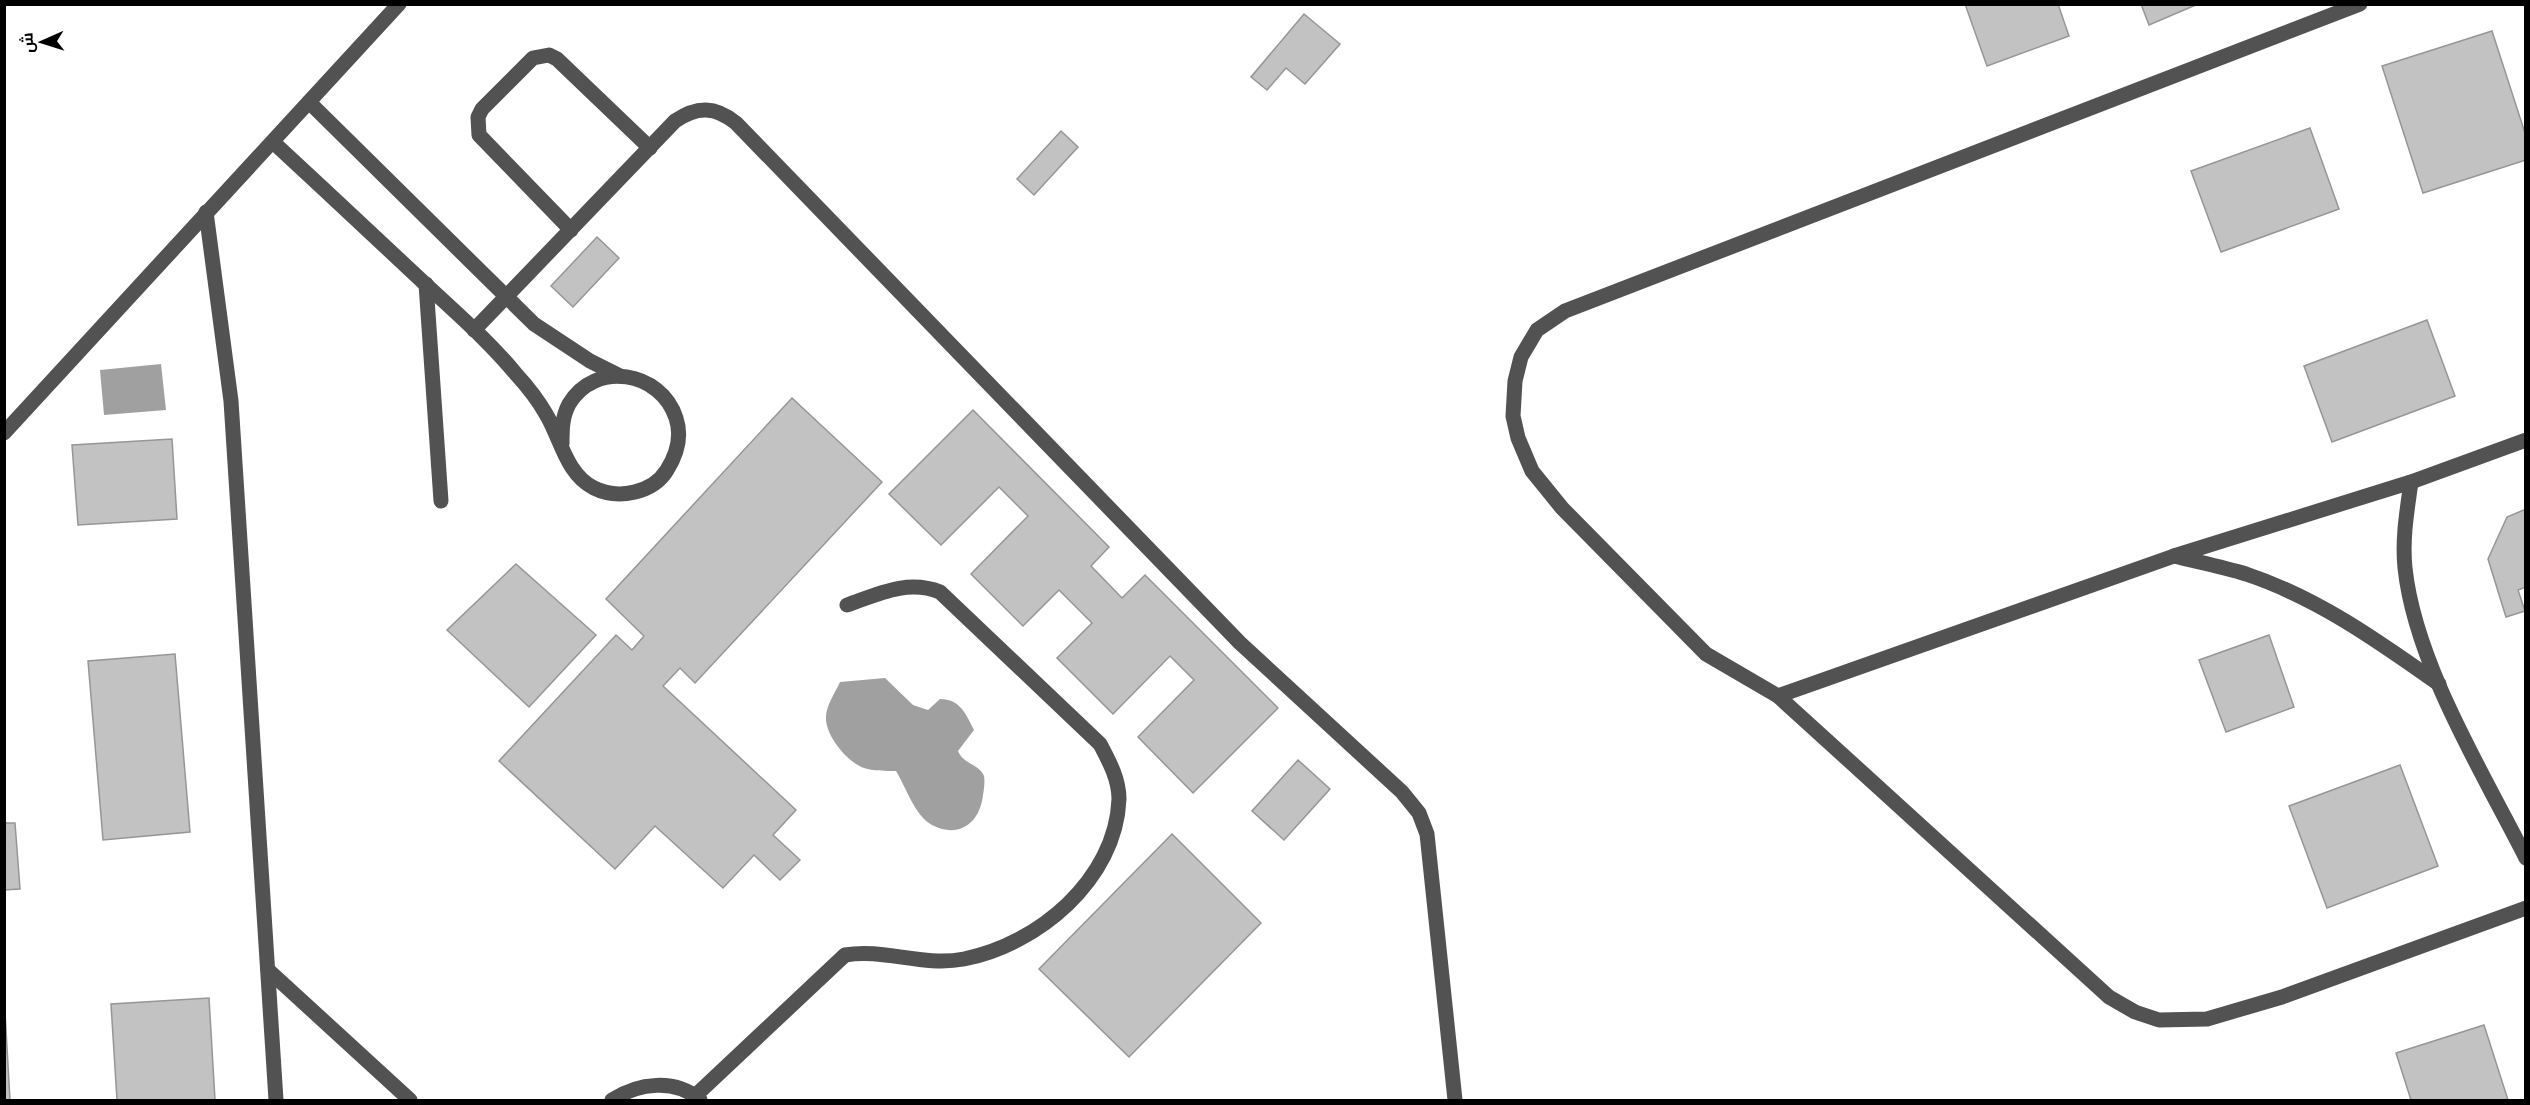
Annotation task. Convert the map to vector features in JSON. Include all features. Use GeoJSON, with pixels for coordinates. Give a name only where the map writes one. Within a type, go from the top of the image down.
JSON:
{"type":"FeatureCollection","features":[{"type":"Feature","properties":{"kind":"street"},"geometry":{"type":"LineString","coordinates":[[4,433],[399,4]]}},
{"type":"Feature","properties":{"kind":"street"},"geometry":{"type":"LineString","coordinates":[[2360,4],[1565,311],[1537,330],[1519,365],[1515,381],[1513,416],[1518,438],[1532,471],[1562,508],[1706,654],[1778,696],[2109,997],[2135,1012],[2158,1020],[2207,1019],[2245,1009],[2526,908]]}},
{"type":"Feature","properties":{"kind":"street"},"geometry":{"type":"LineString","coordinates":[[571,230],[479,135],[477,126],[482,109],[533,58],[549,55],[557,59],[650,148]]}},
{"type":"Feature","properties":{"kind":"street"},"geometry":{"type":"LineString","coordinates":[[309,102],[534,324],[561,344],[620,376]]}},
{"type":"Feature","properties":{"kind":"street"},"geometry":{"type":"LineString","coordinates":[[474,330],[675,121],[689,112],[706,109],[723,112],[1240,643],[1402,792],[1419,813],[1427,834],[1455,1101]]}},
{"type":"Feature","properties":{"kind":"street"},"geometry":{"type":"LineString","coordinates":[[273,142],[426,284],[526,384],[546,413],[562,444],[568,462],[579,478],[595,489],[614,494],[632,493],[651,486],[665,473],[675,457],[679,438],[677,419],[669,402],[656,388],[639,378],[620,376],[600,379],[582,389],[569,404],[562,423],[562,444]]}},
{"type":"Feature","properties":{"kind":"street"},"geometry":{"type":"LineString","coordinates":[[206,212],[231,401],[276,1101]]}},
{"type":"Feature","properties":{"kind":"street"},"geometry":{"type":"LineString","coordinates":[[426,284],[441,501]]}},
{"type":"Feature","properties":{"kind":"street"},"geometry":{"type":"LineString","coordinates":[[1778,696],[2174,556],[2411,482],[2526,440]]}},
{"type":"Feature","properties":{"kind":"street"},"geometry":{"type":"LineString","coordinates":[[2411,482],[2404,527],[2405,567],[2412,610],[2439,684],[2526,858]]}},
{"type":"Feature","properties":{"kind":"street"},"geometry":{"type":"LineString","coordinates":[[2174,556],[2247,574],[2302,597],[2358,627],[2439,684]]}},
{"type":"Feature","properties":{"kind":"street"},"geometry":{"type":"LineString","coordinates":[[612,1101],[628,1089],[647,1085],[665,1086],[698,1098],[846,955],[863,952],[929,963],[963,960],[1000,949],[1029,936],[1058,914],[1081,890],[1105,853],[1114,826],[1119,798],[1115,774],[1100,744],[949,599],[928,587],[906,586],[847,604]]}},
{"type":"Feature","properties":{"kind":"street"},"geometry":{"type":"LineString","coordinates":[[268,970],[410,1101]]}},
{"type":"Feature","properties":{"kind":"shaded area"},"geometry":{"type":"Polygon","coordinates":[[[161,364],[166,410],[104,415],[100,370],[161,364]]]}},
{"type":"Feature","properties":{"kind":"shaded area"},"geometry":{"type":"Polygon","coordinates":[[[885,678],[913,705],[928,710],[940,699],[947,700],[961,708],[968,718],[974,730],[958,751],[963,759],[982,772],[984,783],[978,813],[966,826],[951,830],[942,829],[926,821],[916,808],[896,771],[871,770],[857,765],[838,747],[829,732],[826,713],[840,682],[885,678]]]}},
{"type":"Feature","properties":{"kind":"building"},"geometry":{"type":"Polygon","coordinates":[[[1965,4],[2058,4],[2069,36],[1987,66],[1965,4]]]}},
{"type":"Feature","properties":{"kind":"building"},"geometry":{"type":"Polygon","coordinates":[[[2141,4],[2198,4],[2149,25],[2141,4]]]}},
{"type":"Feature","properties":{"kind":"building"},"geometry":{"type":"Polygon","coordinates":[[[1304,14],[1340,44],[1305,84],[1286,68],[1267,90],[1251,77],[1304,14]]]}},
{"type":"Feature","properties":{"kind":"building"},"geometry":{"type":"Polygon","coordinates":[[[2492,31],[2526,136],[2526,160],[2423,193],[2382,66],[2492,31]]]}},
{"type":"Feature","properties":{"kind":"building"},"geometry":{"type":"Polygon","coordinates":[[[2310,128],[2339,209],[2221,252],[2191,171],[2310,128]]]}},
{"type":"Feature","properties":{"kind":"building"},"geometry":{"type":"Polygon","coordinates":[[[1061,131],[1078,147],[1034,195],[1017,179],[1061,131]]]}},
{"type":"Feature","properties":{"kind":"building"},"geometry":{"type":"Polygon","coordinates":[[[597,237],[619,258],[573,307],[551,286],[597,237]]]}},
{"type":"Feature","properties":{"kind":"building"},"geometry":{"type":"Polygon","coordinates":[[[2427,320],[2455,396],[2332,442],[2304,366],[2427,320]]]}},
{"type":"Feature","properties":{"kind":"building"},"geometry":{"type":"Polygon","coordinates":[[[792,398],[882,482],[695,683],[680,668],[663,686],[796,810],[773,835],[800,860],[780,880],[754,855],[723,888],[655,826],[615,869],[499,761],[616,635],[632,650],[644,636],[606,599],[792,398]]]}},
{"type":"Feature","properties":{"kind":"building"},"geometry":{"type":"Polygon","coordinates":[[[973,410],[1109,547],[1091,566],[1122,598],[1145,575],[1278,708],[1193,793],[1138,737],[1194,680],[1170,656],[1113,714],[1057,658],[1092,623],[1059,590],[1023,626],[971,574],[1028,516],[999,487],[941,545],[889,494],[973,410]]]}},
{"type":"Feature","properties":{"kind":"building"},"geometry":{"type":"Polygon","coordinates":[[[172,439],[177,519],[78,525],[72,445],[172,439]]]}},
{"type":"Feature","properties":{"kind":"building"},"geometry":{"type":"Polygon","coordinates":[[[2526,509],[2526,587],[2518,590],[2525,611],[2506,617],[2488,559],[2507,517],[2526,509]]]}},
{"type":"Feature","properties":{"kind":"building"},"geometry":{"type":"Polygon","coordinates":[[[516,564],[596,635],[529,707],[447,630],[516,564]]]}},
{"type":"Feature","properties":{"kind":"building"},"geometry":{"type":"Polygon","coordinates":[[[2269,635],[2294,707],[2226,732],[2199,660],[2269,635]]]}},
{"type":"Feature","properties":{"kind":"building"},"geometry":{"type":"Polygon","coordinates":[[[175,654],[190,832],[103,840],[88,661],[175,654]]]}},
{"type":"Feature","properties":{"kind":"building"},"geometry":{"type":"Polygon","coordinates":[[[1298,760],[1330,789],[1284,840],[1252,811],[1298,760]]]}},
{"type":"Feature","properties":{"kind":"building"},"geometry":{"type":"Polygon","coordinates":[[[2400,765],[2438,866],[2327,908],[2289,806],[2400,765]]]}},
{"type":"Feature","properties":{"kind":"building"},"geometry":{"type":"Polygon","coordinates":[[[4,823],[15,823],[20,889],[4,890],[4,823]]]}},
{"type":"Feature","properties":{"kind":"building"},"geometry":{"type":"Polygon","coordinates":[[[1172,834],[1261,923],[1129,1057],[1039,969],[1172,834]]]}},
{"type":"Feature","properties":{"kind":"building"},"geometry":{"type":"Polygon","coordinates":[[[209,998],[215,1100],[117,1100],[111,1004],[209,998]]]}},
{"type":"Feature","properties":{"kind":"building"},"geometry":{"type":"Polygon","coordinates":[[[5,1012],[10,1100],[4,1100],[5,1012]]]}},
{"type":"Feature","properties":{"kind":"building"},"geometry":{"type":"Polygon","coordinates":[[[2484,1025],[2508,1100],[2411,1100],[2396,1053],[2484,1025]]]}}]}
